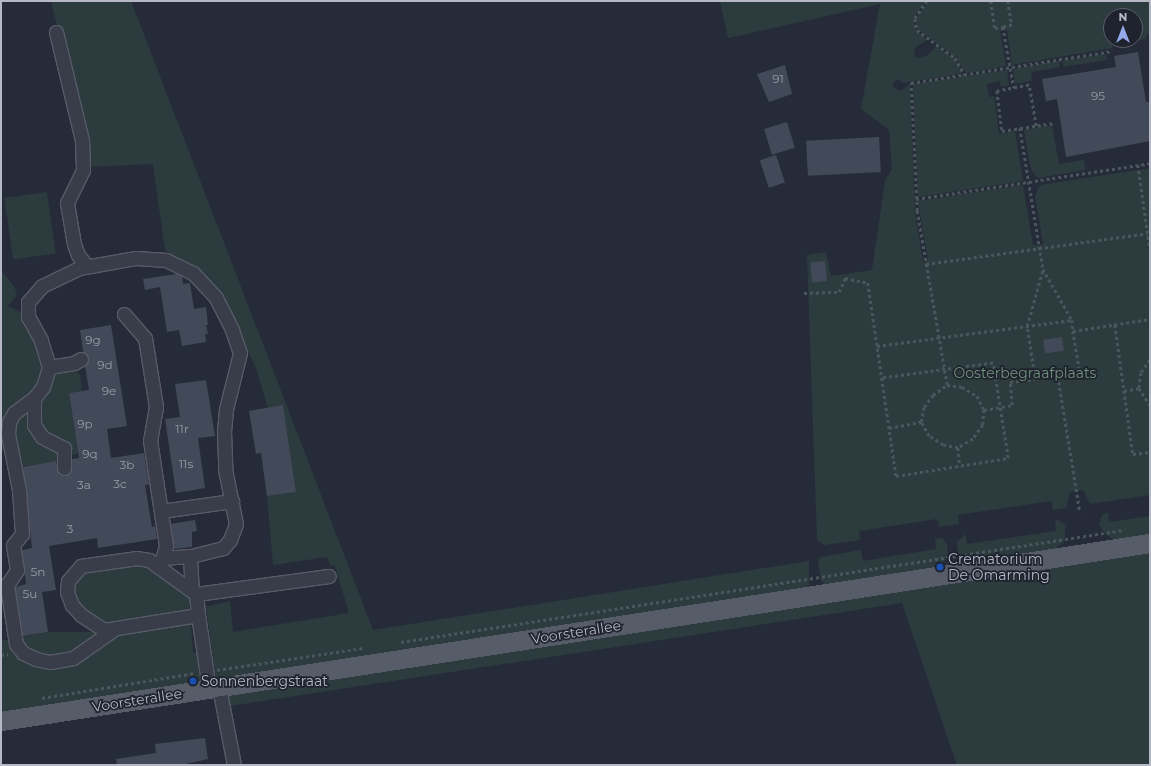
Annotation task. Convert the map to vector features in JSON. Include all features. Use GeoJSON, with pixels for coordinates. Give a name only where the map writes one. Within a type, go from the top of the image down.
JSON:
{"type":"FeatureCollection","features":[{"type":"Feature","properties":{"kind":"main road","name":"Voorsterallee"},"geometry":{"type":"LineString","coordinates":[[1,720],[1150,543]]}},
{"type":"Feature","properties":{"kind":"street"},"geometry":{"type":"LineString","coordinates":[[56,32],[82,140],[83,170],[67,203],[74,244],[78,255],[87,266]]}},
{"type":"Feature","properties":{"kind":"street"},"geometry":{"type":"LineString","coordinates":[[113,630],[73,658],[64,661],[36,659],[23,653],[16,644],[7,585],[17,570],[13,546],[22,534],[19,490],[6,455],[9,422],[21,406],[34,398],[44,387],[49,367],[41,340],[28,317],[28,302],[42,286],[62,274],[87,266],[136,258],[166,260],[193,273],[216,298],[232,330],[240,353],[226,409],[224,431],[225,469],[236,524],[230,540],[223,548],[160,563]]}},
{"type":"Feature","properties":{"kind":"street"},"geometry":{"type":"LineString","coordinates":[[124,314],[145,338],[156,407],[150,440],[166,546],[160,563]]}},
{"type":"Feature","properties":{"kind":"street"},"geometry":{"type":"LineString","coordinates":[[49,367],[74,363],[81,359]]}},
{"type":"Feature","properties":{"kind":"street"},"geometry":{"type":"LineString","coordinates":[[34,398],[34,425],[42,437],[64,448],[64,468]]}},
{"type":"Feature","properties":{"kind":"street"},"geometry":{"type":"LineString","coordinates":[[161,511],[232,501]]}},
{"type":"Feature","properties":{"kind":"street"},"geometry":{"type":"LineString","coordinates":[[190,556],[206,672],[214,688],[234,765]]}},
{"type":"Feature","properties":{"kind":"street"},"geometry":{"type":"LineString","coordinates":[[198,615],[113,630],[96,626],[72,605],[67,592],[68,581],[73,572],[81,566],[137,558],[160,563],[194,592],[329,576]]}},
{"type":"Feature","properties":{"kind":"path"},"geometry":{"type":"LineString","coordinates":[[927,1],[916,19],[917,30],[955,58],[965,75]]}},
{"type":"Feature","properties":{"kind":"path"},"geometry":{"type":"LineString","coordinates":[[991,1],[995,28],[1012,25],[1008,1]]}},
{"type":"Feature","properties":{"kind":"path"},"geometry":{"type":"LineString","coordinates":[[1003,27],[1014,88]]}},
{"type":"Feature","properties":{"kind":"path"},"geometry":{"type":"LineString","coordinates":[[947,385],[916,199],[911,83],[1112,51]]}},
{"type":"Feature","properties":{"kind":"path"},"geometry":{"type":"LineString","coordinates":[[1036,126],[1029,85],[996,91],[1002,131],[1020,128],[1036,126],[1054,123]]}},
{"type":"Feature","properties":{"kind":"path"},"geometry":{"type":"LineString","coordinates":[[984,410],[1012,405],[1010,382],[1080,373],[1072,320],[1043,269],[1020,128]]}},
{"type":"Feature","properties":{"kind":"path"},"geometry":{"type":"LineString","coordinates":[[916,199],[1150,163]]}},
{"type":"Feature","properties":{"kind":"path"},"geometry":{"type":"LineString","coordinates":[[1138,165],[1150,248]]}},
{"type":"Feature","properties":{"kind":"path"},"geometry":{"type":"LineString","coordinates":[[926,264],[1039,247],[1148,233]]}},
{"type":"Feature","properties":{"kind":"path"},"geometry":{"type":"LineString","coordinates":[[1035,379],[1027,326],[1043,269]]}},
{"type":"Feature","properties":{"kind":"path"},"geometry":{"type":"LineString","coordinates":[[804,293],[839,292],[845,278],[868,283],[896,476],[1008,458],[993,363],[882,378]]}},
{"type":"Feature","properties":{"kind":"path"},"geometry":{"type":"LineString","coordinates":[[1074,331],[1150,319]]}},
{"type":"Feature","properties":{"kind":"path"},"geometry":{"type":"LineString","coordinates":[[877,346],[939,336],[1072,320]]}},
{"type":"Feature","properties":{"kind":"path"},"geometry":{"type":"LineString","coordinates":[[1115,325],[1133,454],[1150,452]]}},
{"type":"Feature","properties":{"kind":"path"},"geometry":{"type":"LineString","coordinates":[[1150,360],[1141,373],[1139,388],[1150,405]]}},
{"type":"Feature","properties":{"kind":"path"},"geometry":{"type":"LineString","coordinates":[[1058,376],[1080,512]]}},
{"type":"Feature","properties":{"kind":"path"},"geometry":{"type":"LineString","coordinates":[[947,385],[962,387],[977,396],[984,410],[983,425],[973,439],[958,448],[943,445],[929,436],[921,422],[924,407],[933,395],[947,385]]}},
{"type":"Feature","properties":{"kind":"path"},"geometry":{"type":"LineString","coordinates":[[1124,391],[1139,388]]}},
{"type":"Feature","properties":{"kind":"path"},"geometry":{"type":"LineString","coordinates":[[889,428],[921,422]]}},
{"type":"Feature","properties":{"kind":"path"},"geometry":{"type":"LineString","coordinates":[[958,448],[960,466]]}},
{"type":"Feature","properties":{"kind":"path"},"geometry":{"type":"LineString","coordinates":[[394,643],[1128,530]]}},
{"type":"Feature","properties":{"kind":"path"},"geometry":{"type":"LineString","coordinates":[[40,698],[371,647]]}},
{"type":"Feature","properties":{"kind":"green space"},"geometry":{"type":"Polygon","coordinates":[[[51,1],[131,1],[373,630],[809,561],[809,585],[803,589],[216,679],[206,607],[230,601],[233,632],[349,613],[335,566],[330,565],[327,557],[273,565],[267,496],[296,492],[283,406],[268,408],[256,368],[234,323],[199,274],[165,250],[153,164],[86,167],[86,142],[51,1]]]}},
{"type":"Feature","properties":{"kind":"green space","name":"Oosterbegraafplaats"},"geometry":{"type":"Polygon","coordinates":[[[720,1],[926,1],[916,14],[914,23],[916,30],[927,40],[915,48],[914,55],[917,58],[926,56],[937,46],[955,59],[963,73],[904,83],[897,79],[893,84],[894,88],[901,91],[910,84],[915,212],[923,262],[928,261],[918,201],[1023,185],[1033,245],[1043,244],[1035,196],[1040,185],[1150,168],[1150,495],[1090,504],[1083,490],[1070,492],[1066,508],[1053,510],[1051,501],[958,515],[959,524],[939,527],[937,519],[859,531],[860,540],[824,545],[817,540],[807,255],[826,252],[831,276],[872,270],[885,181],[892,169],[889,130],[861,109],[880,4],[728,38],[720,1]]]}},
{"type":"Feature","properties":{"kind":"green space"},"geometry":{"type":"Polygon","coordinates":[[[929,1],[1150,1],[1150,34],[1146,35],[1146,39],[1143,39],[1143,8],[1103,8],[1103,48],[1112,48],[1012,65],[1007,30],[1000,31],[1006,66],[966,73],[956,58],[918,29],[916,23],[918,15],[929,1]]]}},
{"type":"Feature","properties":{"kind":"green space"},"geometry":{"type":"Polygon","coordinates":[[[1106,54],[1107,60],[1063,67],[1063,61],[1106,54]]]}},
{"type":"Feature","properties":{"kind":"green space"},"geometry":{"type":"Polygon","coordinates":[[[1059,61],[1060,67],[1031,72],[1032,81],[1015,84],[1013,69],[1059,61]]]}},
{"type":"Feature","properties":{"kind":"green space"},"geometry":{"type":"Polygon","coordinates":[[[1007,70],[1009,85],[1001,87],[999,81],[987,84],[989,97],[994,96],[999,134],[1015,131],[1023,181],[918,197],[913,84],[1007,70]]]}},
{"type":"Feature","properties":{"kind":"green space"},"geometry":{"type":"Polygon","coordinates":[[[1052,125],[1059,164],[1084,160],[1085,170],[1038,178],[1034,174],[1030,166],[1024,130],[1052,125]]]}},
{"type":"Feature","properties":{"kind":"green space"},"geometry":{"type":"Polygon","coordinates":[[[47,192],[56,253],[13,259],[4,198],[47,192]]]}},
{"type":"Feature","properties":{"kind":"green space"},"geometry":{"type":"Polygon","coordinates":[[[1,270],[15,288],[17,295],[8,306],[22,313],[43,360],[43,373],[37,387],[19,402],[6,451],[1,451],[1,270]]]}},
{"type":"Feature","properties":{"kind":"green space"},"geometry":{"type":"Polygon","coordinates":[[[75,369],[80,375],[82,391],[69,393],[78,453],[70,456],[40,431],[35,408],[52,372],[75,369]]]}},
{"type":"Feature","properties":{"kind":"green space"},"geometry":{"type":"Polygon","coordinates":[[[27,406],[29,422],[62,452],[61,461],[19,467],[13,422],[27,406]]]}},
{"type":"Feature","properties":{"kind":"green space"},"geometry":{"type":"Polygon","coordinates":[[[1108,512],[1109,522],[1150,516],[1150,534],[1114,540],[1104,533],[1099,524],[1102,515],[1108,512]]]}},
{"type":"Feature","properties":{"kind":"green space"},"geometry":{"type":"Polygon","coordinates":[[[1058,520],[1066,525],[1064,542],[1051,552],[970,562],[961,559],[958,552],[957,542],[965,534],[967,544],[1056,531],[1055,521],[1058,520]]]}},
{"type":"Feature","properties":{"kind":"green space"},"geometry":{"type":"Polygon","coordinates":[[[942,538],[947,545],[948,556],[940,567],[826,585],[821,581],[818,560],[821,557],[861,550],[863,561],[936,549],[935,539],[942,538]]]}},
{"type":"Feature","properties":{"kind":"green space"},"geometry":{"type":"Polygon","coordinates":[[[1150,545],[1150,765],[957,765],[902,603],[230,706],[227,695],[1150,545]]]}},
{"type":"Feature","properties":{"kind":"green space"},"geometry":{"type":"Polygon","coordinates":[[[141,561],[185,592],[191,601],[188,611],[109,623],[90,615],[80,605],[72,591],[74,581],[87,570],[141,561]]]}},
{"type":"Feature","properties":{"kind":"green space"},"geometry":{"type":"Polygon","coordinates":[[[183,622],[191,626],[193,652],[200,656],[204,683],[1,714],[1,641],[48,632],[102,632],[103,641],[133,629],[183,622]]]}},
{"type":"Feature","properties":{"kind":"building"},"geometry":{"type":"Polygon","coordinates":[[[1138,52],[1146,102],[1150,102],[1150,141],[1066,157],[1057,99],[1046,101],[1042,79],[1116,67],[1114,56],[1138,52]]]}},
{"type":"Feature","properties":{"kind":"building"},"geometry":{"type":"Polygon","coordinates":[[[785,65],[792,94],[769,102],[757,74],[785,65]]]}},
{"type":"Feature","properties":{"kind":"building"},"geometry":{"type":"Polygon","coordinates":[[[787,122],[795,148],[772,155],[764,129],[787,122]]]}},
{"type":"Feature","properties":{"kind":"building"},"geometry":{"type":"Polygon","coordinates":[[[879,137],[881,172],[808,176],[806,141],[879,137]]]}},
{"type":"Feature","properties":{"kind":"building"},"geometry":{"type":"Polygon","coordinates":[[[776,155],[785,183],[769,188],[760,160],[776,155]]]}},
{"type":"Feature","properties":{"kind":"building"},"geometry":{"type":"Polygon","coordinates":[[[825,261],[827,281],[812,282],[810,263],[825,261]]]}},
{"type":"Feature","properties":{"kind":"building"},"geometry":{"type":"Polygon","coordinates":[[[176,274],[182,276],[183,284],[190,283],[194,309],[206,307],[208,325],[206,325],[208,334],[205,334],[206,342],[182,346],[179,330],[167,332],[160,287],[145,290],[143,279],[176,274]]]}},
{"type":"Feature","properties":{"kind":"building"},"geometry":{"type":"Polygon","coordinates":[[[111,325],[127,426],[107,429],[111,458],[144,453],[149,484],[145,485],[152,527],[155,526],[157,539],[98,548],[97,538],[49,546],[56,590],[42,592],[48,632],[23,636],[15,587],[26,584],[22,550],[32,548],[23,467],[56,461],[60,475],[64,476],[71,472],[72,459],[79,458],[69,393],[89,390],[85,366],[89,359],[83,351],[80,330],[111,325]]]}},
{"type":"Feature","properties":{"kind":"building"},"geometry":{"type":"Polygon","coordinates":[[[1062,337],[1064,351],[1045,354],[1043,340],[1062,337]]]}},
{"type":"Feature","properties":{"kind":"building"},"geometry":{"type":"Polygon","coordinates":[[[206,380],[215,436],[198,438],[205,488],[176,493],[165,419],[180,417],[175,384],[206,380]]]}},
{"type":"Feature","properties":{"kind":"building"},"geometry":{"type":"Polygon","coordinates":[[[283,405],[296,492],[267,496],[261,453],[256,454],[249,411],[283,405]]]}},
{"type":"Feature","properties":{"kind":"building"},"geometry":{"type":"Polygon","coordinates":[[[195,520],[197,531],[192,532],[192,547],[173,549],[171,524],[195,520]]]}},
{"type":"Feature","properties":{"kind":"building"},"geometry":{"type":"Polygon","coordinates":[[[205,738],[208,759],[181,765],[117,765],[116,759],[156,753],[155,744],[205,738]]]}},
{"type":"Feature","properties":{"kind":"place","name":"Crematorium De Omarming"},"geometry":{"type":"Point","coordinates":[940,567]}},
{"type":"Feature","properties":{"kind":"place","name":"Sonnenbergstraat"},"geometry":{"type":"Point","coordinates":[193,681]}}]}
